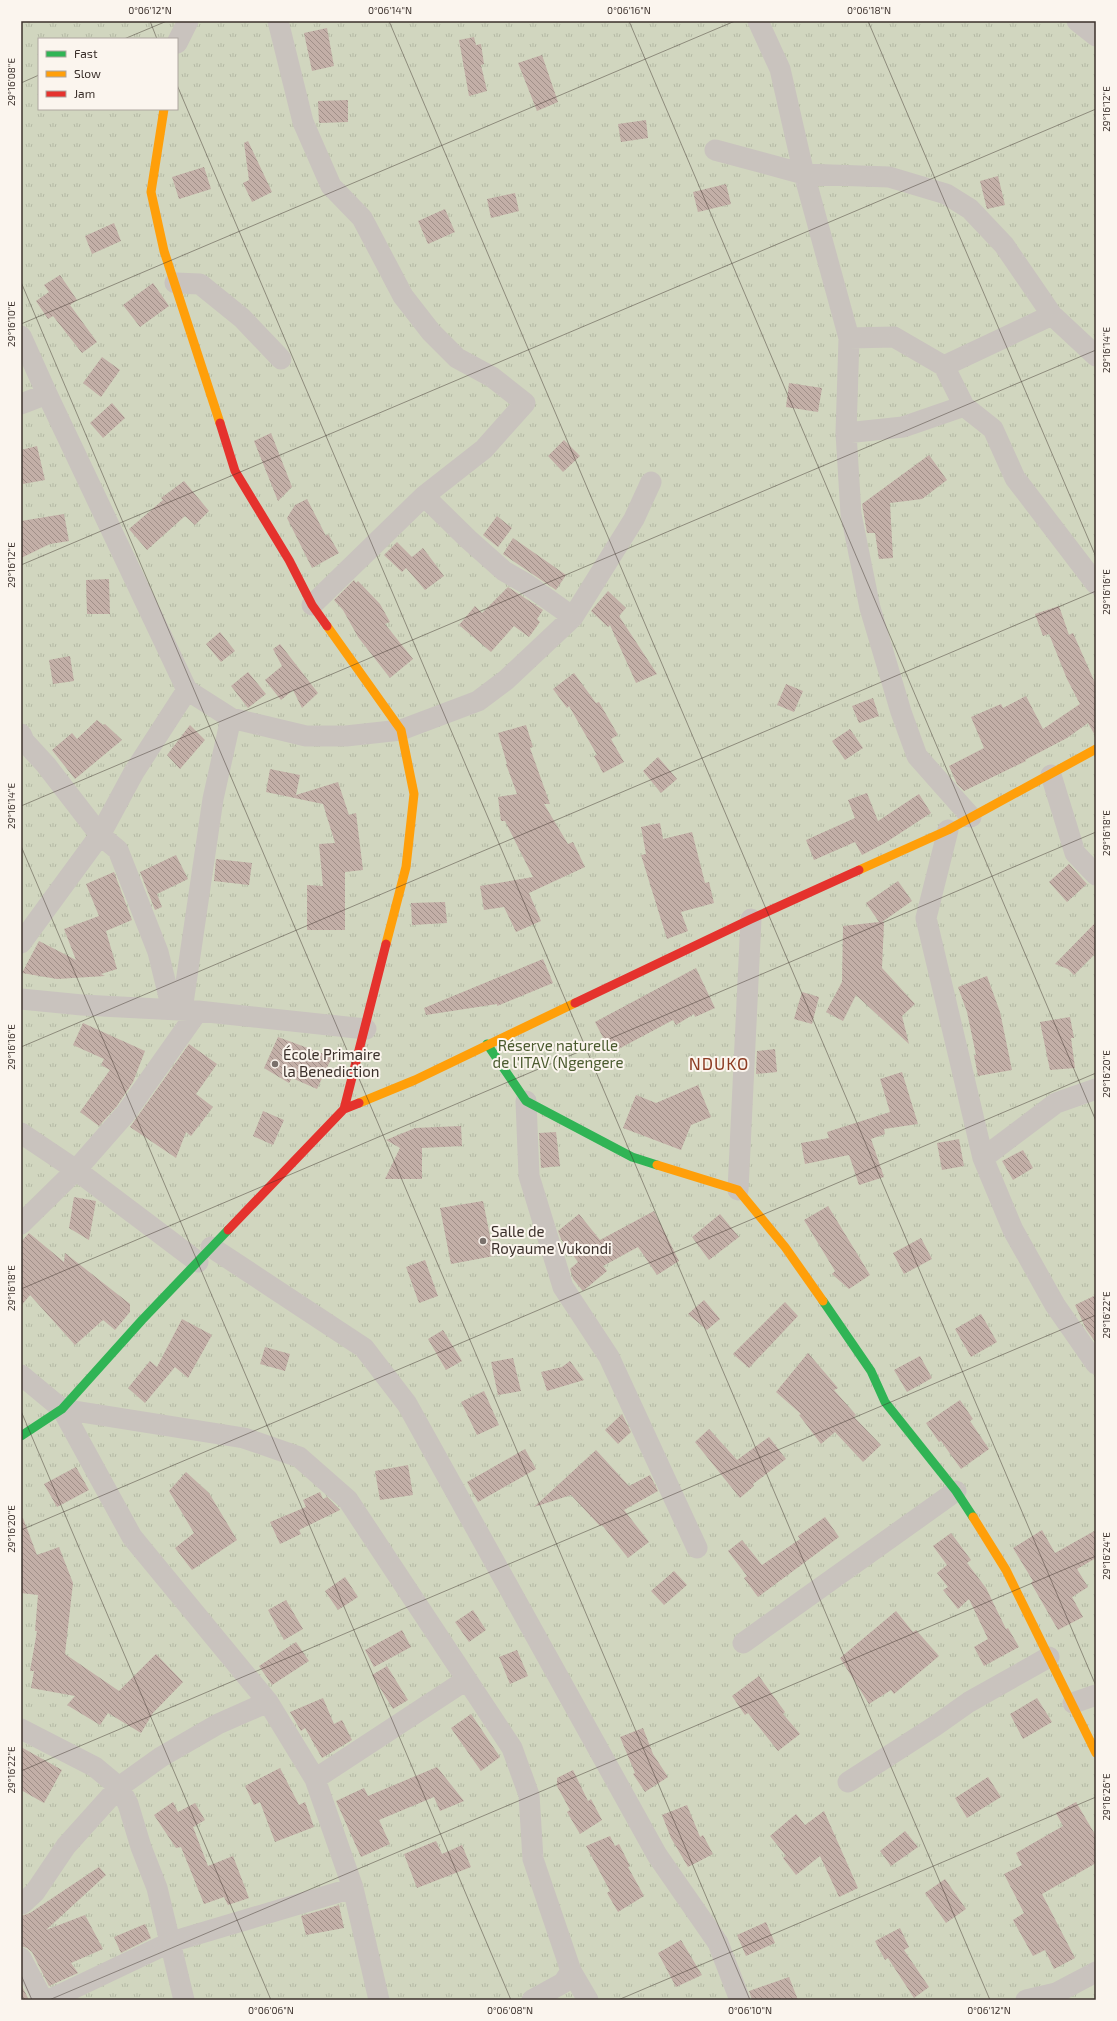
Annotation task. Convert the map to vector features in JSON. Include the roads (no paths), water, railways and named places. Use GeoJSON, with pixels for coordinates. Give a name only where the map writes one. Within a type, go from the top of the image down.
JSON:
{"type":"FeatureCollection","features":[{"type":"Feature","properties":{"kind":"street"},"geometry":{"type":"LineString","coordinates":[[172,21],[172,38]]}},
{"type":"Feature","properties":{"kind":"street"},"geometry":{"type":"LineString","coordinates":[[178,41],[188,21]]}},
{"type":"Feature","properties":{"kind":"street"},"geometry":{"type":"LineString","coordinates":[[278,21],[304,122],[331,186],[362,218],[403,296],[431,332],[457,358],[492,377],[525,403],[484,449],[424,496],[312,605]]}},
{"type":"Feature","properties":{"kind":"street"},"geometry":{"type":"LineString","coordinates":[[758,21],[780,69],[804,174],[849,338],[846,433],[852,514],[870,608],[917,756],[971,817]]}},
{"type":"Feature","properties":{"kind":"street"},"geometry":{"type":"LineString","coordinates":[[1077,21],[1096,36]]}},
{"type":"Feature","properties":{"kind":"street"},"geometry":{"type":"LineString","coordinates":[[164,110],[151,192],[164,251],[235,471],[289,560],[312,605],[402,730],[414,794],[406,867],[366,1029],[344,1108]]}},
{"type":"Feature","properties":{"kind":"street"},"geometry":{"type":"LineString","coordinates":[[714,150],[804,174],[889,177],[946,194],[970,209],[1004,245],[1052,314],[1096,356]]}},
{"type":"Feature","properties":{"kind":"street"},"geometry":{"type":"LineString","coordinates":[[175,283],[200,284],[242,318],[281,359]]}},
{"type":"Feature","properties":{"kind":"street"},"geometry":{"type":"LineString","coordinates":[[944,366],[1052,314]]}},
{"type":"Feature","properties":{"kind":"street"},"geometry":{"type":"LineString","coordinates":[[21,336],[187,690],[231,718],[306,736],[346,736],[402,730],[478,701],[506,680],[573,617],[634,520],[651,482]]}},
{"type":"Feature","properties":{"kind":"street"},"geometry":{"type":"LineString","coordinates":[[849,338],[894,338],[944,366],[964,406],[993,429],[1015,478],[1096,584]]}},
{"type":"Feature","properties":{"kind":"street"},"geometry":{"type":"LineString","coordinates":[[21,404],[47,394]]}},
{"type":"Feature","properties":{"kind":"street"},"geometry":{"type":"LineString","coordinates":[[846,433],[903,427],[964,406]]}},
{"type":"Feature","properties":{"kind":"street"},"geometry":{"type":"LineString","coordinates":[[424,496],[468,539],[504,571],[525,583],[573,617]]}},
{"type":"Feature","properties":{"kind":"street"},"geometry":{"type":"LineString","coordinates":[[21,944],[100,835],[134,772],[187,690]]}},
{"type":"Feature","properties":{"kind":"street"},"geometry":{"type":"LineString","coordinates":[[21,1224],[76,1170],[126,1113],[184,1010],[213,799],[231,718]]}},
{"type":"Feature","properties":{"kind":"street"},"geometry":{"type":"LineString","coordinates":[[21,734],[24,741],[46,765],[100,835],[118,850],[158,952],[184,1010]]}},
{"type":"Feature","properties":{"kind":"street"},"geometry":{"type":"LineString","coordinates":[[21,1436],[62,1409],[142,1320],[344,1108],[415,1080],[487,1044],[751,919],[948,830],[1051,775],[1096,749]]}},
{"type":"Feature","properties":{"kind":"street"},"geometry":{"type":"LineString","coordinates":[[1051,775],[1075,852],[1096,875]]}},
{"type":"Feature","properties":{"kind":"street"},"geometry":{"type":"LineString","coordinates":[[948,830],[926,918],[983,1158],[1017,1237],[1055,1305],[1096,1364]]}},
{"type":"Feature","properties":{"kind":"street"},"geometry":{"type":"LineString","coordinates":[[738,1190],[751,919]]}},
{"type":"Feature","properties":{"kind":"street"},"geometry":{"type":"LineString","coordinates":[[21,999],[82,1005],[184,1010],[366,1029]]}},
{"type":"Feature","properties":{"kind":"street"},"geometry":{"type":"LineString","coordinates":[[487,1044],[526,1101],[632,1156],[738,1190],[785,1247],[866,1364],[885,1402],[956,1491],[1006,1570],[1096,1752]]}},
{"type":"Feature","properties":{"kind":"street"},"geometry":{"type":"LineString","coordinates":[[983,1158],[1056,1103],[1096,1089]]}},
{"type":"Feature","properties":{"kind":"street"},"geometry":{"type":"LineString","coordinates":[[526,1101],[529,1176],[563,1287],[609,1357],[697,1548]]}},
{"type":"Feature","properties":{"kind":"street"},"geometry":{"type":"LineString","coordinates":[[21,1133],[204,1255],[364,1348],[407,1404],[657,1855],[718,1943],[740,2000]]}},
{"type":"Feature","properties":{"kind":"street"},"geometry":{"type":"LineString","coordinates":[[21,1375],[62,1409],[132,1537],[268,1702],[315,1779],[353,1888],[379,2000]]}},
{"type":"Feature","properties":{"kind":"street"},"geometry":{"type":"LineString","coordinates":[[62,1409],[244,1438],[299,1457],[348,1500],[512,1748],[529,1795],[533,1859],[570,1971],[588,2000]]}},
{"type":"Feature","properties":{"kind":"street"},"geometry":{"type":"LineString","coordinates":[[743,1643],[956,1491]]}},
{"type":"Feature","properties":{"kind":"street"},"geometry":{"type":"LineString","coordinates":[[848,1782],[935,1726],[969,1702],[1049,1657]]}},
{"type":"Feature","properties":{"kind":"street"},"geometry":{"type":"LineString","coordinates":[[315,1779],[466,1680]]}},
{"type":"Feature","properties":{"kind":"street"},"geometry":{"type":"LineString","coordinates":[[1073,1703],[1096,1695]]}},
{"type":"Feature","properties":{"kind":"street"},"geometry":{"type":"LineString","coordinates":[[21,1904],[35,1892],[66,1846],[120,1787],[161,1757],[212,1728],[268,1702]]}},
{"type":"Feature","properties":{"kind":"street"},"geometry":{"type":"LineString","coordinates":[[21,1729],[95,1767],[120,1787],[128,1804],[141,1846],[157,1888],[184,2000]]}},
{"type":"Feature","properties":{"kind":"street"},"geometry":{"type":"LineString","coordinates":[[49,2000],[171,1942],[353,1888]]}},
{"type":"Feature","properties":{"kind":"street"},"geometry":{"type":"LineString","coordinates":[[21,1958],[43,2000]]}},
{"type":"Feature","properties":{"kind":"street"},"geometry":{"type":"LineString","coordinates":[[532,2000],[563,1983],[570,1971]]}},
{"type":"Feature","properties":{"kind":"street"},"geometry":{"type":"LineString","coordinates":[[1026,2000],[1057,1996],[1096,1972]]}},
{"type":"Feature","properties":{"kind":"place","name":"École Primaire la Benediction"},"geometry":{"type":"Point","coordinates":[275,1064]}},
{"type":"Feature","properties":{"kind":"place","name":"Salle de Royaume Vukondi"},"geometry":{"type":"Point","coordinates":[483,1241]}},
{"type":"Feature","properties":{"kind":"district","name":"NDUKO"},"geometry":{"type":"Point","coordinates":[719,1064]}},
{"type":"Feature","properties":{"kind":"park label","name":"Réserve naturelle de l'ITAV (Ngengere"},"geometry":{"type":"Point","coordinates":[558,1054]}}]}
